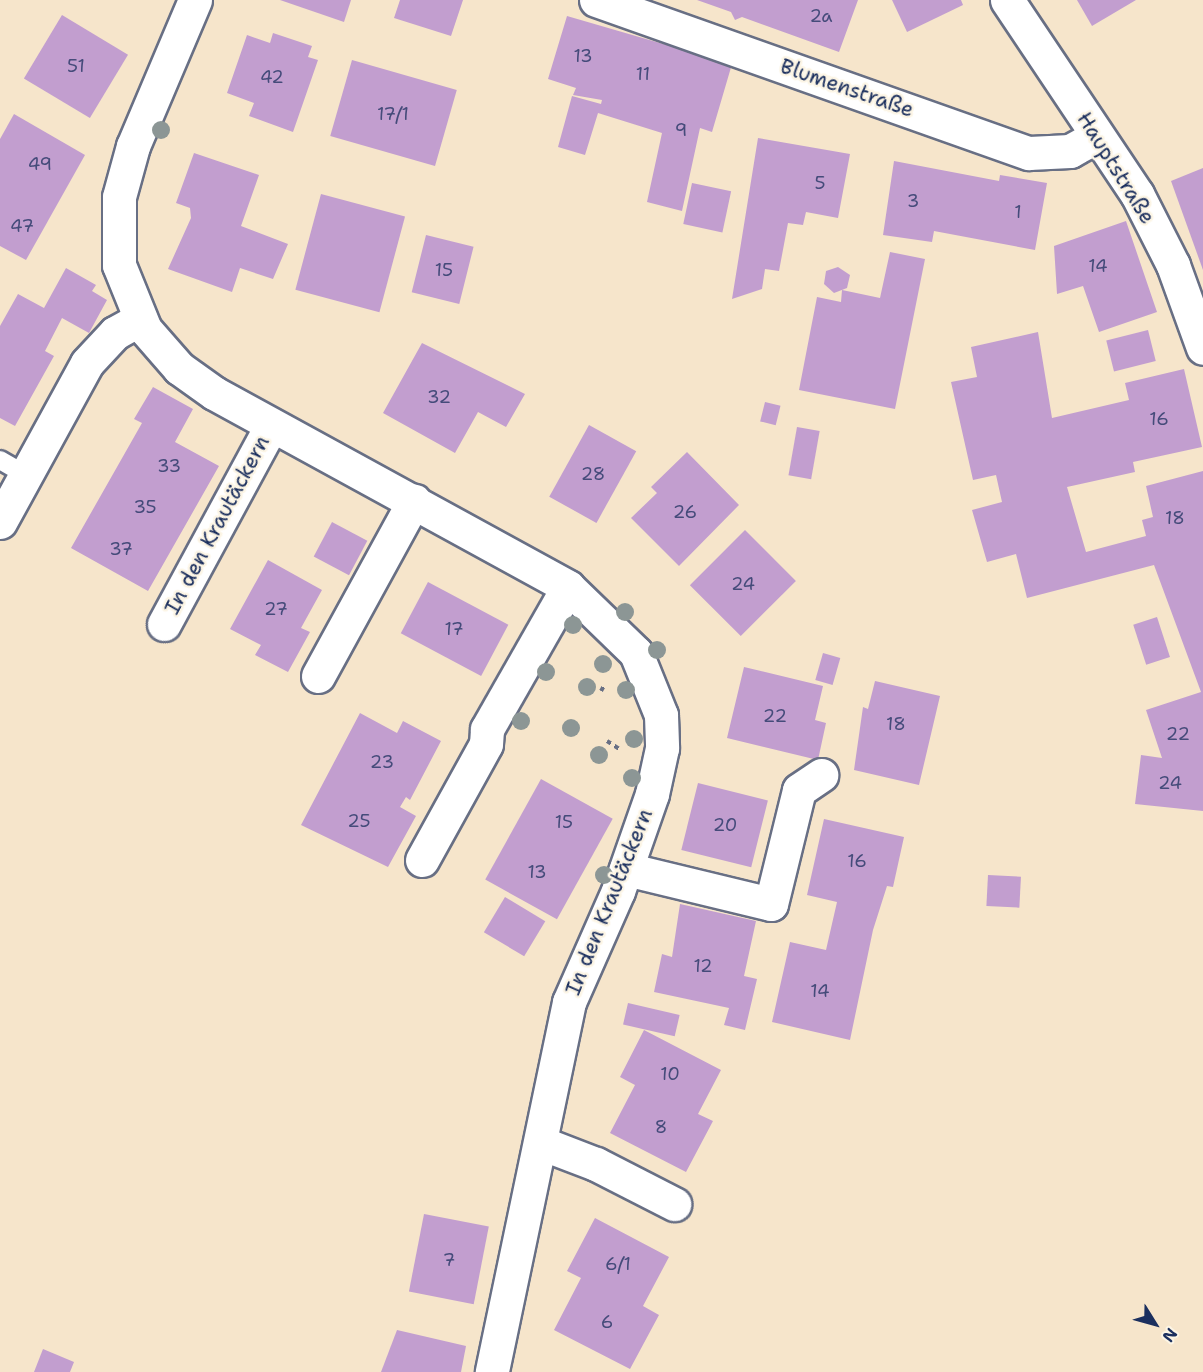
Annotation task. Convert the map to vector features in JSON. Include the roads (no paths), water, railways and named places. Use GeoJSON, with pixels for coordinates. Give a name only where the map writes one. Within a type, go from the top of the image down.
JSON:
{"type":"FeatureCollection","features":[{"type":"Feature","properties":{"kind":"street","name":"In den Krautäckern"},"geometry":{"type":"LineString","coordinates":[[195,0],[133,146],[119,197],[119,265],[140,319],[179,368],[271,426],[414,501],[568,587],[636,653],[661,715],[657,774],[626,869],[569,1002],[492,1372]]}},
{"type":"Feature","properties":{"kind":"street","name":"Blumenstraße"},"geometry":{"type":"LineString","coordinates":[[596,0],[1029,153],[1070,151],[1097,136]]}},
{"type":"Feature","properties":{"kind":"street","name":"Hauptstraße"},"geometry":{"type":"LineString","coordinates":[[1006,0],[1137,194],[1200,327]]}},
{"type":"Feature","properties":{"kind":"street"},"geometry":{"type":"LineString","coordinates":[[0,522],[13,467],[98,348],[140,319]]}},
{"type":"Feature","properties":{"kind":"street","name":"In den Krautäckern"},"geometry":{"type":"LineString","coordinates":[[164,624],[271,426]]}},
{"type":"Feature","properties":{"kind":"street"},"geometry":{"type":"LineString","coordinates":[[318,676],[414,501]]}},
{"type":"Feature","properties":{"kind":"street"},"geometry":{"type":"LineString","coordinates":[[422,860],[486,744],[487,729],[568,587]]}},
{"type":"Feature","properties":{"kind":"street"},"geometry":{"type":"LineString","coordinates":[[626,869],[771,904],[799,790],[821,775]]}},
{"type":"Feature","properties":{"kind":"street"},"geometry":{"type":"LineString","coordinates":[[541,1143],[597,1164],[674,1204]]}}]}
